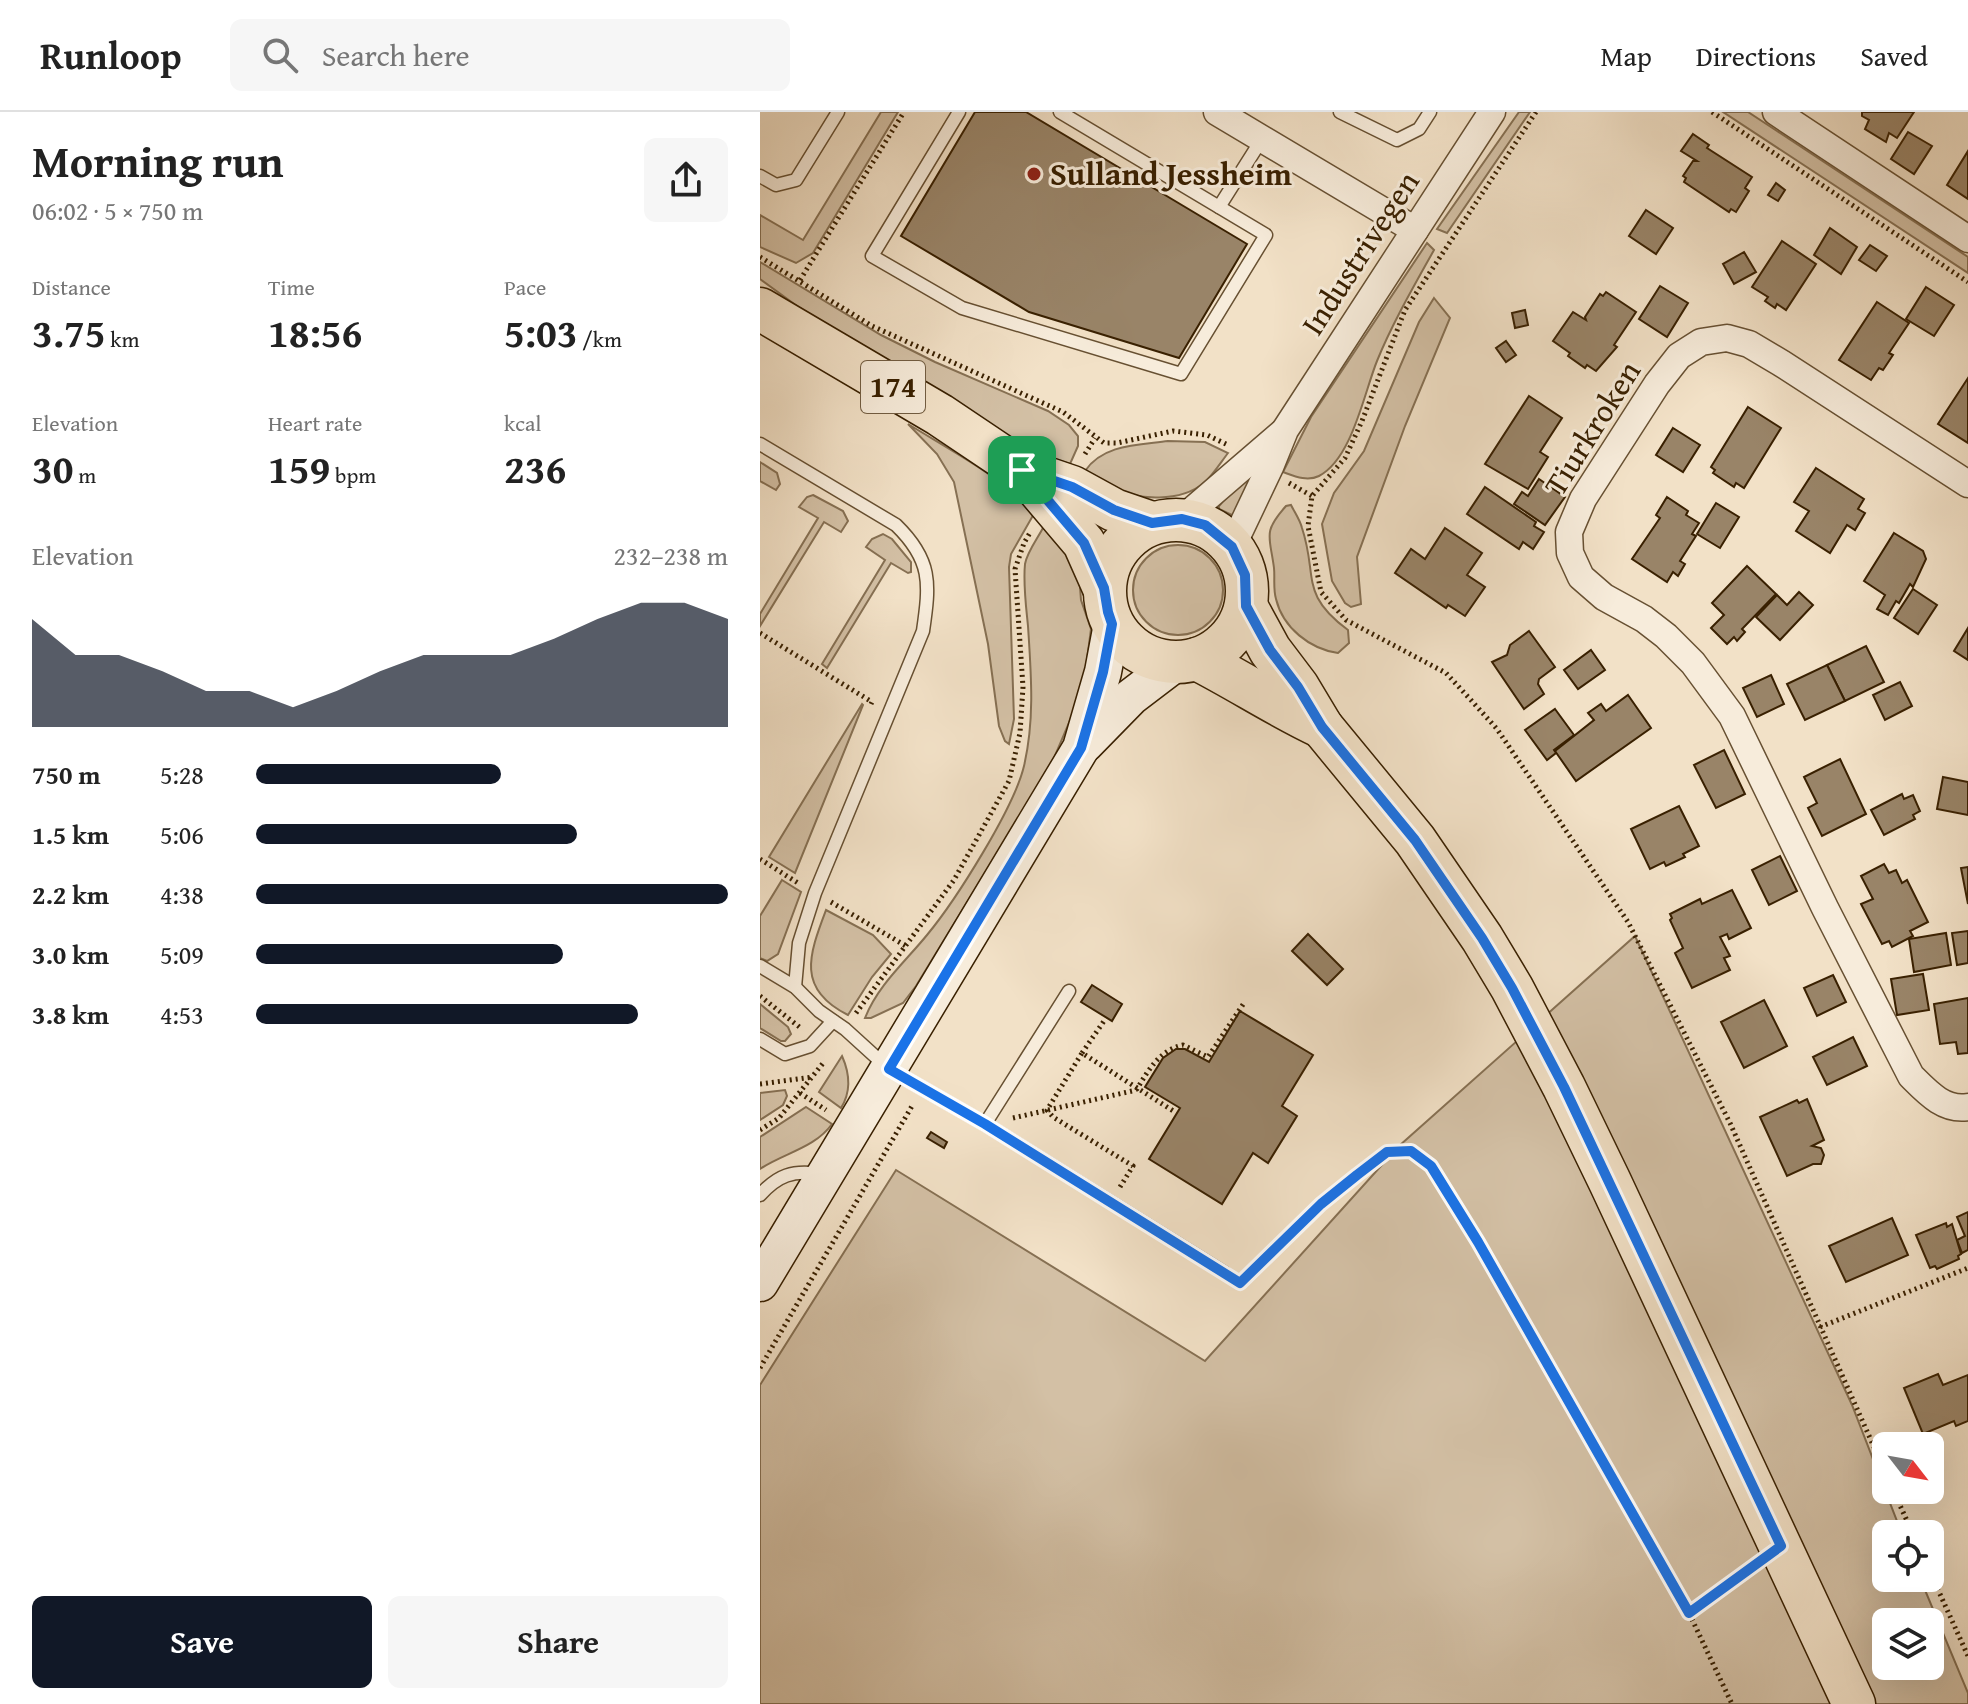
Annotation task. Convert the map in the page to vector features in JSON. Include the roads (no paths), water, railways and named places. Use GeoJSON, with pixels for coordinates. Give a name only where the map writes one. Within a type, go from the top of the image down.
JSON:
{"type":"FeatureCollection","features":[{"type":"Feature","properties":{"kind":"main road","name":"174"},"geometry":{"type":"LineString","coordinates":[[760,309],[940,415],[1022,470],[1072,487],[1114,510],[1205,525],[1232,547],[1245,575],[1246,606],[1270,650],[1298,687],[1322,727],[1415,840],[1512,988],[1564,1087],[1854,1704]]}},
{"type":"Feature","properties":{"kind":"main road","name":"174"},"geometry":{"type":"LineString","coordinates":[[1022,470],[1084,543],[1124,640],[1139,652],[1158,660],[1187,660],[1250,687],[1282,709],[1322,727]]}},
{"type":"Feature","properties":{"kind":"main road"},"geometry":{"type":"LineString","coordinates":[[1108,606],[1111,561],[1118,549],[1128,538],[1167,521]]}},
{"type":"Feature","properties":{"kind":"main road"},"geometry":{"type":"LineString","coordinates":[[1187,660],[1223,644],[1234,632],[1246,606]]}},
{"type":"Feature","properties":{"kind":"street","name":"Industrivegen"},"geometry":{"type":"LineString","coordinates":[[1232,547],[1285,430],[1492,112]]}},
{"type":"Feature","properties":{"kind":"street"},"geometry":{"type":"LineString","coordinates":[[1776,112],[1968,239]]}},
{"type":"Feature","properties":{"kind":"street"},"geometry":{"type":"LineString","coordinates":[[1232,116],[1262,139],[1415,230]]}},
{"type":"Feature","properties":{"kind":"street","name":"Tiurkroken"},"geometry":{"type":"LineString","coordinates":[[1968,484],[1749,344],[1719,339],[1701,342],[1679,356],[1657,384],[1583,499],[1569,532],[1570,553],[1581,577],[1604,597],[1644,619],[1666,636],[1693,663],[1732,716],[1911,1076],[1933,1098],[1960,1108],[1968,1107]]}},
{"type":"Feature","properties":{"kind":"street","name":"Industrivegen"},"geometry":{"type":"LineString","coordinates":[[1167,521],[1285,430]]}},
{"type":"Feature","properties":{"kind":"street"},"geometry":{"type":"LineString","coordinates":[[1081,748],[1103,672],[1108,606]]}},
{"type":"Feature","properties":{"kind":"street"},"geometry":{"type":"LineString","coordinates":[[760,1283],[1081,748],[1131,697],[1187,660]]}},
{"type":"Feature","properties":{"kind":"lane"},"geometry":{"type":"LineString","coordinates":[[760,176],[776,185],[796,180],[838,112]]}},
{"type":"Feature","properties":{"kind":"lane"},"geometry":{"type":"LineString","coordinates":[[959,112],[872,256],[962,308],[1181,374],[1266,235],[1060,112]]}},
{"type":"Feature","properties":{"kind":"lane"},"geometry":{"type":"LineString","coordinates":[[1340,112],[1397,140],[1419,129],[1430,112]]}},
{"type":"Feature","properties":{"kind":"lane"},"geometry":{"type":"LineString","coordinates":[[1219,207],[1262,139]]}},
{"type":"Feature","properties":{"kind":"lane"},"geometry":{"type":"LineString","coordinates":[[760,444],[896,525],[913,542],[926,563],[929,593],[923,631],[815,893],[799,943],[795,987]]}},
{"type":"Feature","properties":{"kind":"lane"},"geometry":{"type":"LineString","coordinates":[[760,966],[795,987],[889,1069],[985,1124],[1225,1273]]}},
{"type":"Feature","properties":{"kind":"lane"},"geometry":{"type":"LineString","coordinates":[[985,1124],[1069,991]]}},
{"type":"Feature","properties":{"kind":"lane"},"geometry":{"type":"LineString","coordinates":[[760,1039],[785,1054],[810,1046],[833,1021]]}},
{"type":"Feature","properties":{"kind":"lane"},"geometry":{"type":"LineString","coordinates":[[760,1195],[769,1185],[796,1170],[826,1175]]}},
{"type":"Feature","properties":{"kind":"place","name":"Sulland Jessheim"},"geometry":{"type":"Point","coordinates":[1034,174]}}]}
